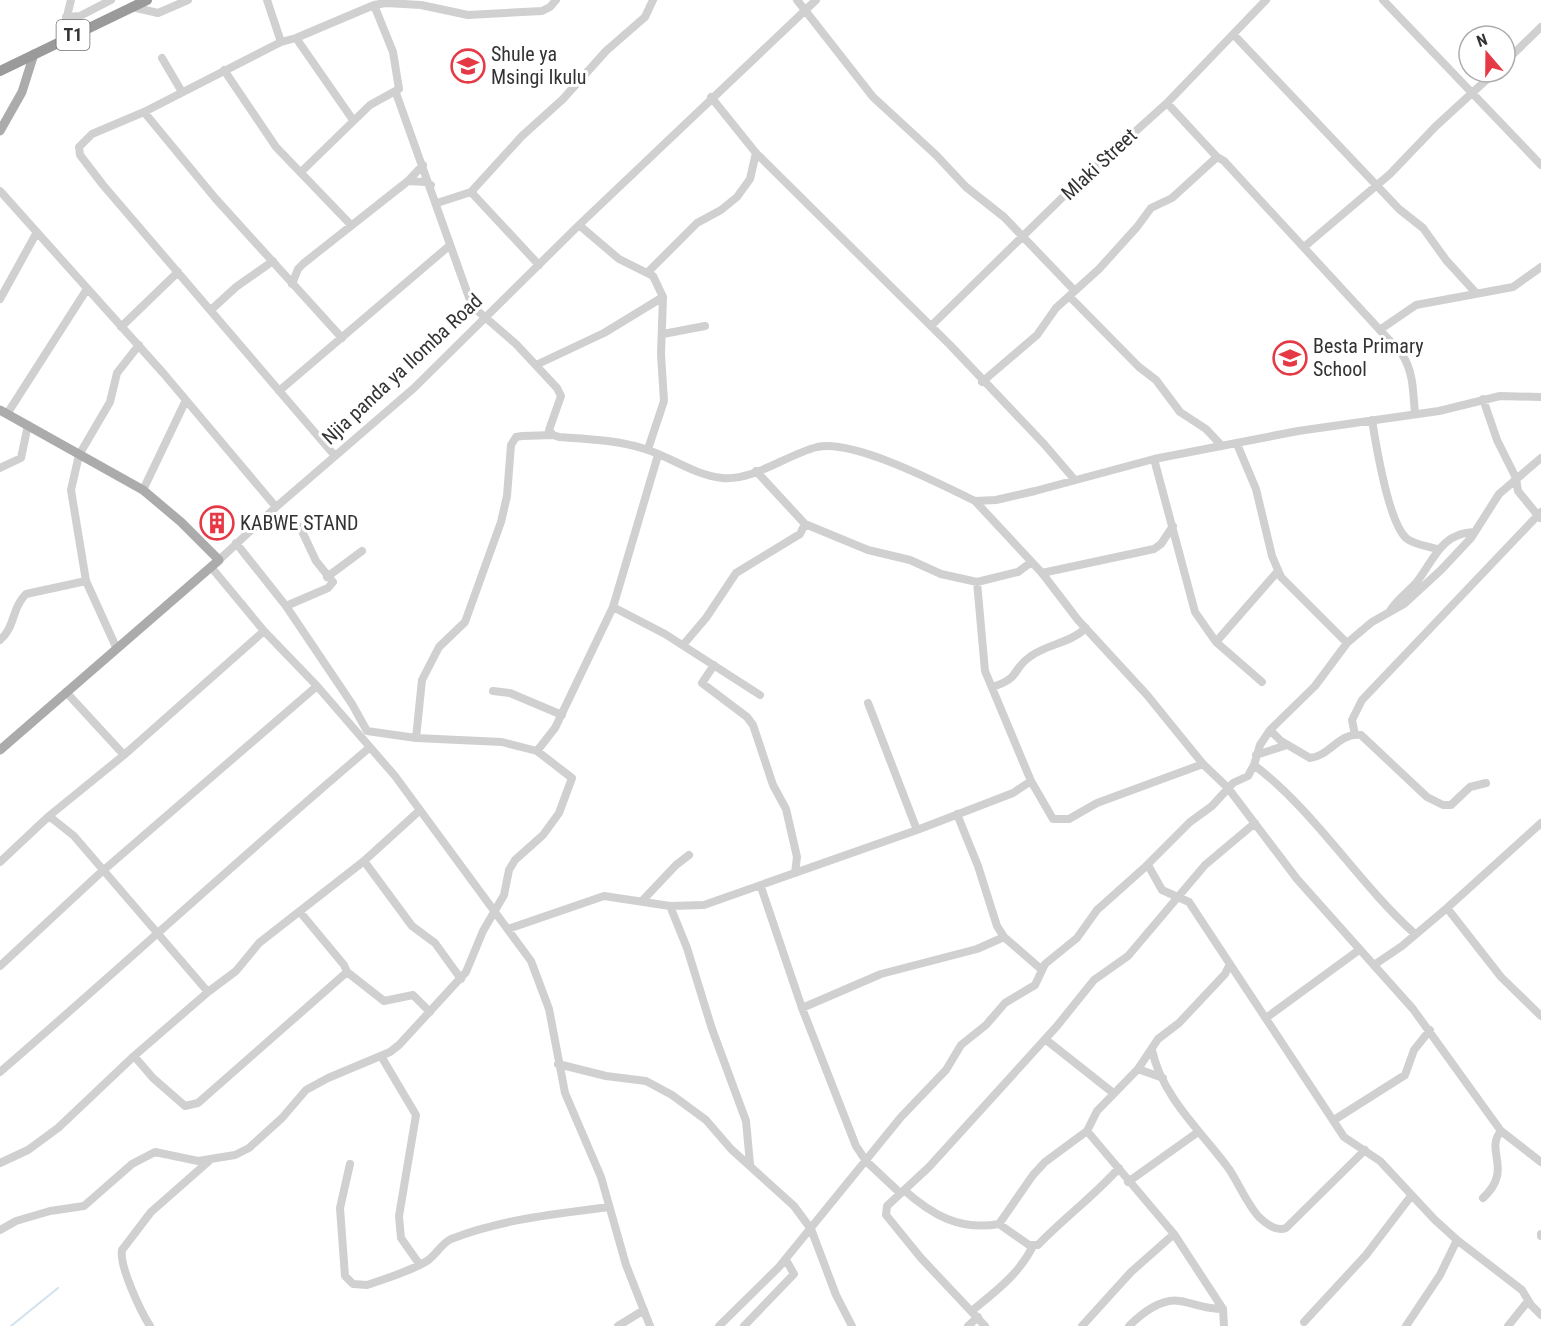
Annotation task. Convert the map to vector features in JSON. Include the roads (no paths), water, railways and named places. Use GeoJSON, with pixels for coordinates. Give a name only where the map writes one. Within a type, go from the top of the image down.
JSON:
{"type":"FeatureCollection","features":[{"type":"Feature","properties":{"kind":"highway","name":"T1"},"geometry":{"type":"LineString","coordinates":[[0,71],[147,0]]}},
{"type":"Feature","properties":{"kind":"main road"},"geometry":{"type":"LineString","coordinates":[[0,131],[22,92],[34,54]]}},
{"type":"Feature","properties":{"kind":"main road"},"geometry":{"type":"LineString","coordinates":[[4,412],[143,490],[181,522],[219,560]]}},
{"type":"Feature","properties":{"kind":"main road","name":"Njia panda ya Ilomba Road"},"geometry":{"type":"LineString","coordinates":[[0,750],[219,560]]}},
{"type":"Feature","properties":{"kind":"street"},"geometry":{"type":"LineString","coordinates":[[61,40],[71,0]]}},
{"type":"Feature","properties":{"kind":"street"},"geometry":{"type":"LineString","coordinates":[[66,17],[80,16],[111,0]]}},
{"type":"Feature","properties":{"kind":"street"},"geometry":{"type":"LineString","coordinates":[[132,7],[158,13],[188,0]]}},
{"type":"Feature","properties":{"kind":"street"},"geometry":{"type":"LineString","coordinates":[[267,0],[281,42]]}},
{"type":"Feature","properties":{"kind":"street"},"geometry":{"type":"LineString","coordinates":[[336,456],[104,185],[79,151],[82,141],[92,134],[144,112],[281,42],[296,38],[374,5],[421,4],[468,15],[542,11],[550,8],[556,0]]}},
{"type":"Feature","properties":{"kind":"street"},"geometry":{"type":"LineString","coordinates":[[437,203],[471,192],[522,136],[563,99],[606,51],[645,17],[653,0]]}},
{"type":"Feature","properties":{"kind":"street"},"geometry":{"type":"LineString","coordinates":[[797,0],[873,98],[936,155],[966,187],[1004,217],[1139,367],[1156,380],[1180,412],[1206,429],[1222,446]]}},
{"type":"Feature","properties":{"kind":"street","name":"Njia panda ya Ilomba Road"},"geometry":{"type":"LineString","coordinates":[[219,560],[276,507],[414,388],[711,97],[816,0]]}},
{"type":"Feature","properties":{"kind":"street","name":"Mlaki Street"},"geometry":{"type":"LineString","coordinates":[[931,326],[1024,238],[1069,191],[1167,103],[1266,0]]}},
{"type":"Feature","properties":{"kind":"street"},"geometry":{"type":"LineString","coordinates":[[1383,0],[1541,165]]}},
{"type":"Feature","properties":{"kind":"street"},"geometry":{"type":"LineString","coordinates":[[302,172],[370,105],[396,93],[400,86],[393,52],[374,5]]}},
{"type":"Feature","properties":{"kind":"street"},"geometry":{"type":"LineString","coordinates":[[1517,50],[1541,27]]}},
{"type":"Feature","properties":{"kind":"street"},"geometry":{"type":"LineString","coordinates":[[1234,35],[1377,184],[1423,228],[1446,260],[1476,292]]}},
{"type":"Feature","properties":{"kind":"street"},"geometry":{"type":"LineString","coordinates":[[296,38],[353,120]]}},
{"type":"Feature","properties":{"kind":"street"},"geometry":{"type":"LineString","coordinates":[[162,58],[182,92]]}},
{"type":"Feature","properties":{"kind":"street"},"geometry":{"type":"LineString","coordinates":[[224,70],[271,140],[351,225]]}},
{"type":"Feature","properties":{"kind":"street"},"geometry":{"type":"LineString","coordinates":[[1304,247],[1377,184],[1482,84]]}},
{"type":"Feature","properties":{"kind":"street"},"geometry":{"type":"LineString","coordinates":[[396,93],[431,185],[449,246],[472,306],[536,365],[561,396],[549,424],[552,435]]}},
{"type":"Feature","properties":{"kind":"street"},"geometry":{"type":"LineString","coordinates":[[711,97],[756,153],[931,326],[982,382],[1044,444],[1074,479]]}},
{"type":"Feature","properties":{"kind":"street"},"geometry":{"type":"LineString","coordinates":[[1167,103],[1380,329],[1409,365],[1415,414]]}},
{"type":"Feature","properties":{"kind":"street"},"geometry":{"type":"LineString","coordinates":[[144,112],[215,198],[342,338]]}},
{"type":"Feature","properties":{"kind":"street"},"geometry":{"type":"LineString","coordinates":[[648,272],[697,222],[721,210],[737,197],[750,179],[756,153]]}},
{"type":"Feature","properties":{"kind":"street"},"geometry":{"type":"LineString","coordinates":[[982,382],[1037,335],[1071,293],[1099,269],[1137,227],[1150,208],[1172,198],[1211,160],[1217,157]]}},
{"type":"Feature","properties":{"kind":"street"},"geometry":{"type":"LineString","coordinates":[[292,284],[298,269],[408,181],[423,165]]}},
{"type":"Feature","properties":{"kind":"street"},"geometry":{"type":"LineString","coordinates":[[408,181],[425,182],[431,185]]}},
{"type":"Feature","properties":{"kind":"street"},"geometry":{"type":"LineString","coordinates":[[0,191],[139,345],[276,507]]}},
{"type":"Feature","properties":{"kind":"street"},"geometry":{"type":"LineString","coordinates":[[471,192],[539,265]]}},
{"type":"Feature","properties":{"kind":"street"},"geometry":{"type":"LineString","coordinates":[[579,225],[619,259],[648,272],[657,281],[663,297],[661,354],[664,401],[648,449]]}},
{"type":"Feature","properties":{"kind":"street"},"geometry":{"type":"LineString","coordinates":[[0,299],[37,232]]}},
{"type":"Feature","properties":{"kind":"street"},"geometry":{"type":"LineString","coordinates":[[279,391],[449,246]]}},
{"type":"Feature","properties":{"kind":"street"},"geometry":{"type":"LineString","coordinates":[[212,309],[236,287],[276,264],[298,269]]}},
{"type":"Feature","properties":{"kind":"street"},"geometry":{"type":"LineString","coordinates":[[1380,329],[1416,305],[1519,285],[1541,267]]}},
{"type":"Feature","properties":{"kind":"street"},"geometry":{"type":"LineString","coordinates":[[121,327],[178,272]]}},
{"type":"Feature","properties":{"kind":"street"},"geometry":{"type":"LineString","coordinates":[[4,412],[87,289]]}},
{"type":"Feature","properties":{"kind":"street"},"geometry":{"type":"LineString","coordinates":[[536,365],[604,333],[663,297]]}},
{"type":"Feature","properties":{"kind":"street"},"geometry":{"type":"LineString","coordinates":[[663,334],[705,326]]}},
{"type":"Feature","properties":{"kind":"street"},"geometry":{"type":"LineString","coordinates":[[116,647],[86,581],[71,490],[79,455],[107,409],[117,373],[139,345]]}},
{"type":"Feature","properties":{"kind":"street"},"geometry":{"type":"LineString","coordinates":[[975,501],[996,500],[1154,459],[1298,431],[1415,414],[1483,399],[1513,395],[1541,397]]}},
{"type":"Feature","properties":{"kind":"street"},"geometry":{"type":"LineString","coordinates":[[1355,735],[1352,720],[1362,700],[1540,515],[1518,490],[1516,478],[1497,441],[1483,399]]}},
{"type":"Feature","properties":{"kind":"street"},"geometry":{"type":"LineString","coordinates":[[143,490],[186,400]]}},
{"type":"Feature","properties":{"kind":"street"},"geometry":{"type":"LineString","coordinates":[[1372,420],[1384,486],[1402,532],[1409,540],[1437,549]]}},
{"type":"Feature","properties":{"kind":"street"},"geometry":{"type":"LineString","coordinates":[[0,468],[21,458],[28,425]]}},
{"type":"Feature","properties":{"kind":"street"},"geometry":{"type":"LineString","coordinates":[[416,738],[422,681],[439,647],[465,622],[501,522],[507,495],[511,446],[516,437],[552,435],[648,449],[710,476],[731,478],[818,447],[836,446],[903,468],[975,501],[1030,563],[1042,573],[1086,628],[1147,695],[1203,764],[1228,788],[1297,879],[1430,1030],[1501,1131],[1541,1162]]}},
{"type":"Feature","properties":{"kind":"street"},"geometry":{"type":"LineString","coordinates":[[1237,444],[1256,489],[1278,571],[1284,581],[1347,643]]}},
{"type":"Feature","properties":{"kind":"street"},"geometry":{"type":"LineString","coordinates":[[537,751],[543,746],[562,715],[613,607],[658,455]]}},
{"type":"Feature","properties":{"kind":"street"},"geometry":{"type":"LineString","coordinates":[[719,1326],[786,1260],[901,1117],[946,1070],[961,1046],[987,1025],[1005,1003],[1035,985],[1049,958],[1085,930],[1097,910],[1148,865],[1190,822],[1212,806],[1228,788],[1248,776],[1270,730],[1315,686],[1347,643],[1372,622],[1410,600],[1455,556],[1474,532],[1492,503],[1516,478],[1541,458]]}},
{"type":"Feature","properties":{"kind":"street"},"geometry":{"type":"LineString","coordinates":[[1154,459],[1195,612],[1216,642],[1262,682]]}},
{"type":"Feature","properties":{"kind":"street"},"geometry":{"type":"LineString","coordinates":[[756,471],[805,524],[868,550],[910,560],[941,574],[977,582],[1018,572],[1030,563]]}},
{"type":"Feature","properties":{"kind":"street"},"geometry":{"type":"LineString","coordinates":[[992,520],[996,500]]}},
{"type":"Feature","properties":{"kind":"street"},"geometry":{"type":"LineString","coordinates":[[683,645],[706,618],[736,573],[800,534],[805,524]]}},
{"type":"Feature","properties":{"kind":"street"},"geometry":{"type":"LineString","coordinates":[[1158,547],[1173,526]]}},
{"type":"Feature","properties":{"kind":"street"},"geometry":{"type":"LineString","coordinates":[[286,606],[328,588],[333,582],[316,561],[300,527]]}},
{"type":"Feature","properties":{"kind":"street"},"geometry":{"type":"LineString","coordinates":[[1389,612],[1424,573],[1437,549],[1454,536],[1474,532]]}},
{"type":"Feature","properties":{"kind":"street"},"geometry":{"type":"LineString","coordinates":[[0,1230],[16,1221],[50,1211],[82,1206],[132,1164],[156,1152],[198,1161],[235,1155],[249,1148],[282,1118],[306,1090],[381,1056],[399,1045],[461,979],[470,965],[483,931],[504,895],[509,870],[515,860],[543,835],[559,813],[572,778],[537,751],[493,741],[416,738],[367,731],[352,704],[286,606],[236,543]]}},
{"type":"Feature","properties":{"kind":"street"},"geometry":{"type":"LineString","coordinates":[[1042,573],[1158,547],[1178,546]]}},
{"type":"Feature","properties":{"kind":"street"},"geometry":{"type":"LineString","coordinates":[[327,576],[362,551]]}},
{"type":"Feature","properties":{"kind":"street"},"geometry":{"type":"LineString","coordinates":[[211,567],[264,631],[317,686],[395,776],[531,961],[549,1009],[565,1093],[601,1177],[626,1265],[650,1326]]}},
{"type":"Feature","properties":{"kind":"street"},"geometry":{"type":"LineString","coordinates":[[1216,642],[1278,571]]}},
{"type":"Feature","properties":{"kind":"street"},"geometry":{"type":"LineString","coordinates":[[0,640],[11,629],[15,611],[27,594],[86,581]]}},
{"type":"Feature","properties":{"kind":"street"},"geometry":{"type":"LineString","coordinates":[[977,582],[985,671],[1031,781],[1049,814],[1057,821],[1069,819],[1097,803],[1203,764]]}},
{"type":"Feature","properties":{"kind":"street"},"geometry":{"type":"LineString","coordinates":[[613,607],[683,645],[760,695]]}},
{"type":"Feature","properties":{"kind":"street"},"geometry":{"type":"LineString","coordinates":[[992,687],[1010,681],[1033,654],[1076,637],[1086,628]]}},
{"type":"Feature","properties":{"kind":"street"},"geometry":{"type":"LineString","coordinates":[[0,862],[264,631]]}},
{"type":"Feature","properties":{"kind":"street"},"geometry":{"type":"LineString","coordinates":[[714,665],[702,683],[747,717],[753,725],[773,785],[786,809],[797,857],[795,873]]}},
{"type":"Feature","properties":{"kind":"street"},"geometry":{"type":"LineString","coordinates":[[0,966],[103,871],[317,686]]}},
{"type":"Feature","properties":{"kind":"street"},"geometry":{"type":"LineString","coordinates":[[493,691],[510,693],[562,715]]}},
{"type":"Feature","properties":{"kind":"street"},"geometry":{"type":"LineString","coordinates":[[66,692],[124,755]]}},
{"type":"Feature","properties":{"kind":"street"},"geometry":{"type":"LineString","coordinates":[[868,703],[917,830]]}},
{"type":"Feature","properties":{"kind":"street"},"geometry":{"type":"LineString","coordinates":[[1270,730],[1287,745],[1310,758],[1317,757],[1341,740],[1355,735],[1364,737],[1427,797],[1443,805],[1451,805],[1470,787],[1486,783]]}},
{"type":"Feature","properties":{"kind":"street"},"geometry":{"type":"LineString","coordinates":[[1257,755],[1287,745]]}},
{"type":"Feature","properties":{"kind":"street"},"geometry":{"type":"LineString","coordinates":[[0,1072],[158,936],[269,833],[369,748]]}},
{"type":"Feature","properties":{"kind":"street"},"geometry":{"type":"LineString","coordinates":[[1254,765],[1299,806],[1382,904],[1415,934]]}},
{"type":"Feature","properties":{"kind":"street"},"geometry":{"type":"LineString","coordinates":[[508,929],[553,915],[593,898],[613,896],[670,906],[697,907],[761,887],[917,830],[1012,793],[1031,781]]}},
{"type":"Feature","properties":{"kind":"street"},"geometry":{"type":"LineString","coordinates":[[963,829],[974,808]]}},
{"type":"Feature","properties":{"kind":"street"},"geometry":{"type":"LineString","coordinates":[[0,1163],[28,1150],[58,1128],[134,1056],[207,992],[237,971],[259,943],[364,861],[419,811]]}},
{"type":"Feature","properties":{"kind":"street"},"geometry":{"type":"LineString","coordinates":[[957,814],[978,866],[991,910],[1004,937],[1042,970]]}},
{"type":"Feature","properties":{"kind":"street"},"geometry":{"type":"LineString","coordinates":[[50,816],[74,836],[207,992]]}},
{"type":"Feature","properties":{"kind":"street"},"geometry":{"type":"LineString","coordinates":[[985,1326],[921,1258],[886,1215],[887,1206],[921,1176],[1046,1039],[1094,980],[1128,956],[1205,865],[1255,823]]}},
{"type":"Feature","properties":{"kind":"street"},"geometry":{"type":"LineString","coordinates":[[1374,965],[1402,946],[1447,908],[1541,823]]}},
{"type":"Feature","properties":{"kind":"street"},"geometry":{"type":"LineString","coordinates":[[642,901],[676,864],[689,855]]}},
{"type":"Feature","properties":{"kind":"street"},"geometry":{"type":"LineString","coordinates":[[364,861],[412,926],[435,943],[461,979]]}},
{"type":"Feature","properties":{"kind":"street"},"geometry":{"type":"LineString","coordinates":[[1148,865],[1162,890],[1189,902],[1349,1142],[1380,1161],[1411,1196],[1457,1240],[1522,1290],[1541,1315]]}},
{"type":"Feature","properties":{"kind":"street"},"geometry":{"type":"LineString","coordinates":[[761,887],[802,1008],[856,1146],[866,1161],[922,1206],[955,1223],[999,1224],[1033,1246]]}},
{"type":"Feature","properties":{"kind":"street"},"geometry":{"type":"LineString","coordinates":[[670,906],[689,954],[712,1029],[747,1121],[750,1164]]}},
{"type":"Feature","properties":{"kind":"street"},"geometry":{"type":"LineString","coordinates":[[1447,908],[1501,977],[1541,1016]]}},
{"type":"Feature","properties":{"kind":"street"},"geometry":{"type":"LineString","coordinates":[[300,912],[344,965],[347,972],[384,1001],[414,995],[430,1012]]}},
{"type":"Feature","properties":{"kind":"street"},"geometry":{"type":"LineString","coordinates":[[802,1008],[881,974],[977,949],[1004,937]]}},
{"type":"Feature","properties":{"kind":"street"},"geometry":{"type":"LineString","coordinates":[[1266,1018],[1359,950]]}},
{"type":"Feature","properties":{"kind":"street"},"geometry":{"type":"LineString","coordinates":[[999,1224],[1045,1162],[1087,1131],[1097,1111],[1112,1092],[1138,1069],[1158,1039],[1179,1023],[1225,974],[1230,964]]}},
{"type":"Feature","properties":{"kind":"street"},"geometry":{"type":"LineString","coordinates":[[134,1056],[153,1078],[182,1105],[198,1103],[347,972]]}},
{"type":"Feature","properties":{"kind":"street"},"geometry":{"type":"LineString","coordinates":[[1225,974],[1236,972]]}},
{"type":"Feature","properties":{"kind":"street"},"geometry":{"type":"LineString","coordinates":[[1334,1120],[1405,1075],[1414,1050],[1430,1030]]}},
{"type":"Feature","properties":{"kind":"street"},"geometry":{"type":"LineString","coordinates":[[1046,1039],[1112,1092]]}},
{"type":"Feature","properties":{"kind":"street"},"geometry":{"type":"LineString","coordinates":[[1152,1050],[1163,1078],[1197,1132],[1230,1172],[1259,1216],[1279,1230],[1286,1228],[1365,1150]]}},
{"type":"Feature","properties":{"kind":"street"},"geometry":{"type":"LineString","coordinates":[[381,1056],[416,1115],[399,1215],[402,1238],[420,1265]]}},
{"type":"Feature","properties":{"kind":"street"},"geometry":{"type":"LineString","coordinates":[[558,1064],[615,1078],[646,1081],[701,1116],[730,1149],[750,1164],[790,1202],[811,1229],[836,1295],[852,1326]]}},
{"type":"Feature","properties":{"kind":"street"},"geometry":{"type":"LineString","coordinates":[[1138,1069],[1163,1078]]}},
{"type":"Feature","properties":{"kind":"street"},"geometry":{"type":"LineString","coordinates":[[1087,1131],[1174,1234],[1223,1309],[1224,1326]]}},
{"type":"Feature","properties":{"kind":"street"},"geometry":{"type":"LineString","coordinates":[[1483,1197],[1498,1179],[1499,1164],[1495,1141],[1501,1131]]}},
{"type":"Feature","properties":{"kind":"street"},"geometry":{"type":"LineString","coordinates":[[1128,1182],[1197,1132]]}},
{"type":"Feature","properties":{"kind":"street"},"geometry":{"type":"LineString","coordinates":[[150,1326],[127,1276],[122,1250],[151,1212],[209,1161]]}},
{"type":"Feature","properties":{"kind":"street"},"geometry":{"type":"LineString","coordinates":[[350,1164],[340,1208],[345,1276],[353,1284],[367,1285],[420,1265],[432,1257],[446,1242],[486,1228],[536,1216],[609,1207]]}},
{"type":"Feature","properties":{"kind":"street"},"geometry":{"type":"LineString","coordinates":[[968,1326],[975,1314],[1026,1261],[1033,1246],[1062,1223],[1072,1210],[1097,1193],[1119,1168]]}},
{"type":"Feature","properties":{"kind":"street"},"geometry":{"type":"LineString","coordinates":[[1304,1322],[1366,1255],[1411,1196]]}},
{"type":"Feature","properties":{"kind":"street"},"geometry":{"type":"LineString","coordinates":[[1082,1326],[1131,1272],[1174,1234]]}},
{"type":"Feature","properties":{"kind":"street"},"geometry":{"type":"LineString","coordinates":[[1406,1326],[1440,1275],[1457,1240]]}},
{"type":"Feature","properties":{"kind":"street"},"geometry":{"type":"LineString","coordinates":[[744,1326],[794,1274],[786,1260]]}},
{"type":"Feature","properties":{"kind":"street"},"geometry":{"type":"LineString","coordinates":[[1129,1326],[1157,1305],[1178,1300],[1205,1309],[1223,1309]]}},
{"type":"Feature","properties":{"kind":"street"},"geometry":{"type":"LineString","coordinates":[[1508,1326],[1528,1300]]}},
{"type":"Feature","properties":{"kind":"street"},"geometry":{"type":"LineString","coordinates":[[618,1326],[644,1310]]}},
{"type":"Feature","properties":{"kind":"waterway"},"geometry":{"type":"LineString","coordinates":[[11,1326],[58,1288]]}},
{"type":"Feature","properties":{"kind":"place","name":"Shule ya Msingi Ikulu"},"geometry":{"type":"Point","coordinates":[468,66]}},
{"type":"Feature","properties":{"kind":"place","name":"Besta Primary School"},"geometry":{"type":"Point","coordinates":[1290,358]}},
{"type":"Feature","properties":{"kind":"place","name":"KABWE STAND"},"geometry":{"type":"Point","coordinates":[217,523]}}]}
